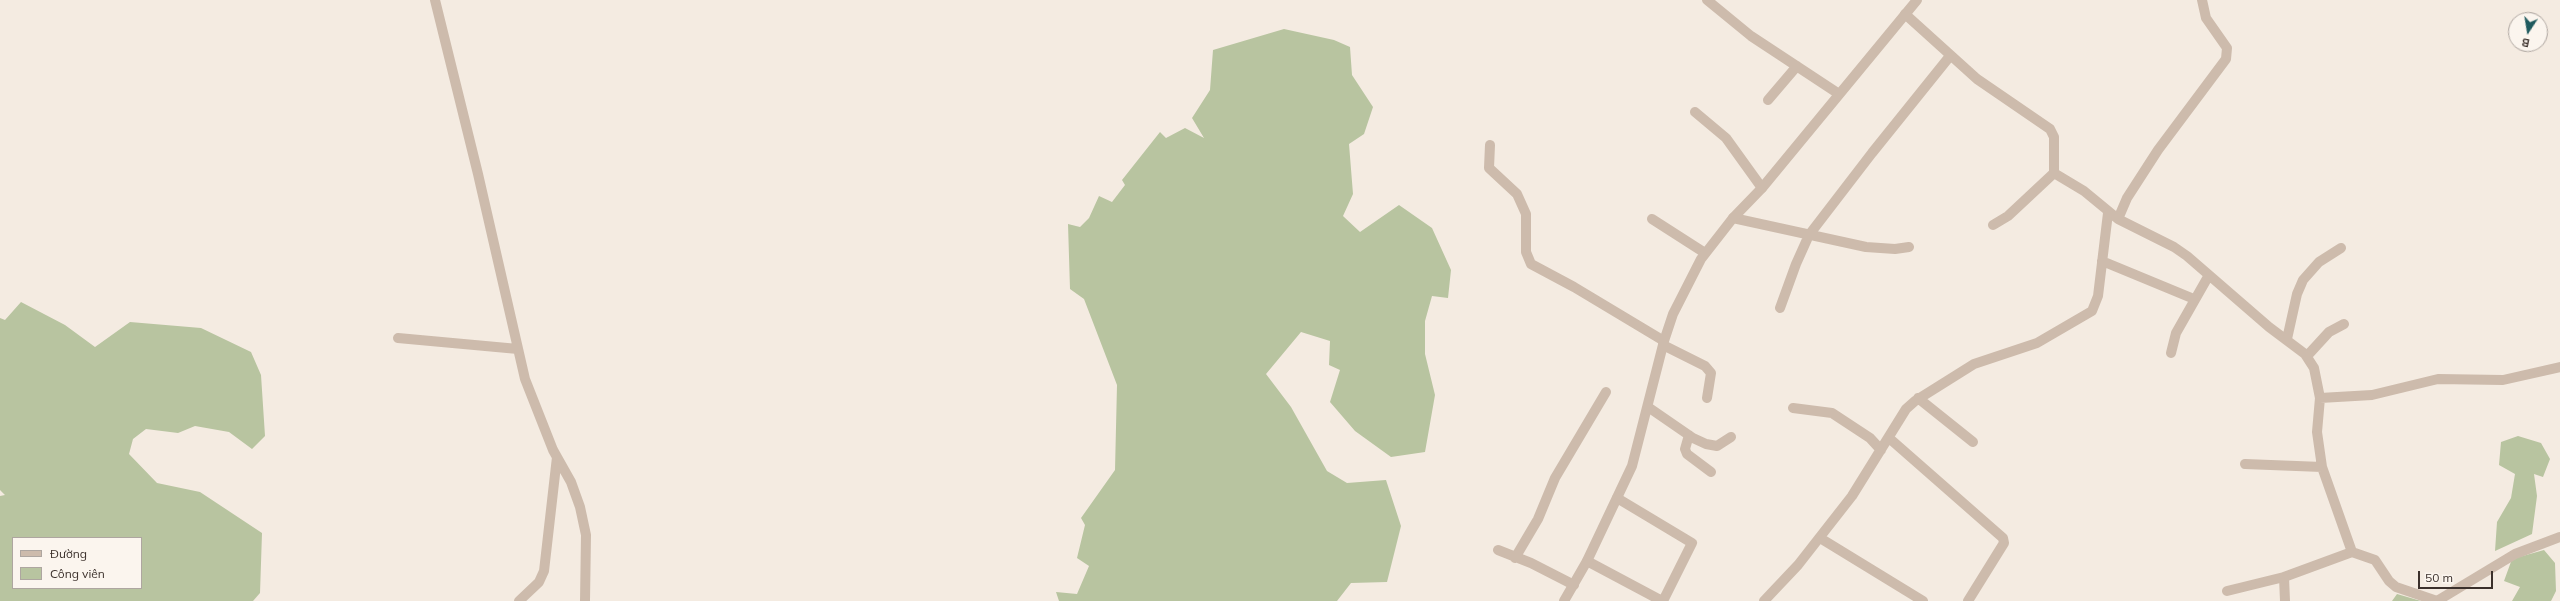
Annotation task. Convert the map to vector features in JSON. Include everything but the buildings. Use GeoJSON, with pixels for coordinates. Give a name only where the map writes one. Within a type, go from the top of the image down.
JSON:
{"type":"FeatureCollection","features":[{"type":"Feature","properties":{"kind":"street"},"geometry":{"type":"LineString","coordinates":[[435,0],[447,56],[454,78],[525,378],[557,457],[576,495],[586,535],[585,601]]}},
{"type":"Feature","properties":{"kind":"street"},"geometry":{"type":"LineString","coordinates":[[1707,0],[1733,23],[1839,94]]}},
{"type":"Feature","properties":{"kind":"street"},"geometry":{"type":"LineString","coordinates":[[1564,601],[1587,561],[1632,466],[1663,343],[1684,291],[1705,254],[1733,218],[1762,188],[1917,0]]}},
{"type":"Feature","properties":{"kind":"street"},"geometry":{"type":"LineString","coordinates":[[2118,219],[2127,198],[2150,162],[2226,59],[2227,48],[2206,18],[2202,0]]}},
{"type":"Feature","properties":{"kind":"street"},"geometry":{"type":"LineString","coordinates":[[1905,14],[1950,56],[1989,88],[2050,129],[2054,137],[2054,173],[2014,211],[1993,225]]}},
{"type":"Feature","properties":{"kind":"street"},"geometry":{"type":"LineString","coordinates":[[1780,308],[1796,264],[1810,235],[1880,142],[1950,56]]}},
{"type":"Feature","properties":{"kind":"street"},"geometry":{"type":"LineString","coordinates":[[1768,100],[1796,66]]}},
{"type":"Feature","properties":{"kind":"street"},"geometry":{"type":"LineString","coordinates":[[1695,112],[1726,138],[1762,188]]}},
{"type":"Feature","properties":{"kind":"street"},"geometry":{"type":"LineString","coordinates":[[1490,145],[1489,168],[1519,197],[1526,214],[1526,252],[1531,264],[1574,287],[1663,343],[1705,366],[1711,373],[1707,398]]}},
{"type":"Feature","properties":{"kind":"street"},"geometry":{"type":"LineString","coordinates":[[2054,173],[2084,191],[2108,213],[2174,247],[2209,274],[2269,327],[2287,339],[2307,356],[2314,368],[2320,398],[2317,432],[2322,467],[2352,552]]}},
{"type":"Feature","properties":{"kind":"street"},"geometry":{"type":"LineString","coordinates":[[1764,601],[1820,538],[1852,496],[1906,409],[1918,398],[1974,364],[2037,343],[2092,311],[2098,296],[2108,213]]}},
{"type":"Feature","properties":{"kind":"street"},"geometry":{"type":"LineString","coordinates":[[1733,218],[1866,247],[1895,249],[1909,247]]}},
{"type":"Feature","properties":{"kind":"street"},"geometry":{"type":"LineString","coordinates":[[1652,219],[1705,254]]}},
{"type":"Feature","properties":{"kind":"street"},"geometry":{"type":"LineString","coordinates":[[2287,339],[2297,294],[2303,280],[2319,262],[2342,248]]}},
{"type":"Feature","properties":{"kind":"street"},"geometry":{"type":"LineString","coordinates":[[2102,261],[2194,299]]}},
{"type":"Feature","properties":{"kind":"street"},"geometry":{"type":"LineString","coordinates":[[2172,353],[2176,333],[2209,274]]}},
{"type":"Feature","properties":{"kind":"street"},"geometry":{"type":"LineString","coordinates":[[2307,356],[2329,332],[2344,324]]}},
{"type":"Feature","properties":{"kind":"street"},"geometry":{"type":"LineString","coordinates":[[398,338],[518,349]]}},
{"type":"Feature","properties":{"kind":"street"},"geometry":{"type":"LineString","coordinates":[[2320,398],[2372,395],[2438,379],[2503,380],[2560,367]]}},
{"type":"Feature","properties":{"kind":"street"},"geometry":{"type":"LineString","coordinates":[[1515,558],[1538,519],[1555,478],[1606,392]]}},
{"type":"Feature","properties":{"kind":"street"},"geometry":{"type":"LineString","coordinates":[[1918,398],[1973,442]]}},
{"type":"Feature","properties":{"kind":"street"},"geometry":{"type":"LineString","coordinates":[[1648,407],[1689,436],[1706,444],[1717,446],[1731,437]]}},
{"type":"Feature","properties":{"kind":"street"},"geometry":{"type":"LineString","coordinates":[[1793,408],[1832,413],[1870,438],[1881,450]]}},
{"type":"Feature","properties":{"kind":"street"},"geometry":{"type":"LineString","coordinates":[[1689,436],[1685,449],[1687,454],[1711,472]]}},
{"type":"Feature","properties":{"kind":"street"},"geometry":{"type":"LineString","coordinates":[[1889,438],[2003,538],[2004,543],[1968,601]]}},
{"type":"Feature","properties":{"kind":"street"},"geometry":{"type":"LineString","coordinates":[[519,601],[538,582],[544,572],[557,457]]}},
{"type":"Feature","properties":{"kind":"street"},"geometry":{"type":"LineString","coordinates":[[2245,464],[2322,467]]}},
{"type":"Feature","properties":{"kind":"street"},"geometry":{"type":"LineString","coordinates":[[1587,561],[1663,601],[1692,543],[1617,498]]}},
{"type":"Feature","properties":{"kind":"street"},"geometry":{"type":"LineString","coordinates":[[2227,591],[2284,577],[2352,552],[2375,560],[2389,581],[2396,587],[2437,601],[2515,554],[2560,537]]}},
{"type":"Feature","properties":{"kind":"street"},"geometry":{"type":"LineString","coordinates":[[1820,538],[1908,597],[1924,601]]}},
{"type":"Feature","properties":{"kind":"street"},"geometry":{"type":"LineString","coordinates":[[1498,550],[1515,558],[1531,563],[1574,585]]}},
{"type":"Feature","properties":{"kind":"street"},"geometry":{"type":"LineString","coordinates":[[2284,577],[2285,601]]}},
{"type":"Feature","properties":{"kind":"green space"},"geometry":{"type":"Polygon","coordinates":[[[1284,29],[1334,40],[1350,47],[1352,75],[1373,107],[1364,134],[1349,144],[1353,194],[1343,216],[1360,232],[1399,205],[1432,228],[1451,270],[1448,298],[1432,296],[1425,321],[1425,354],[1435,395],[1425,452],[1391,457],[1355,431],[1330,402],[1340,370],[1329,365],[1330,341],[1301,332],[1266,374],[1291,407],[1327,471],[1347,483],[1386,480],[1401,526],[1387,582],[1351,583],[1337,601],[1059,601],[1056,592],[1077,594],[1089,566],[1077,558],[1085,525],[1081,518],[1115,470],[1117,385],[1084,299],[1070,289],[1068,224],[1080,227],[1089,218],[1099,196],[1112,202],[1125,185],[1122,180],[1160,132],[1166,138],[1185,128],[1204,138],[1192,118],[1210,90],[1213,50],[1284,29]]]}},
{"type":"Feature","properties":{"kind":"green space"},"geometry":{"type":"Polygon","coordinates":[[[21,302],[65,325],[95,347],[130,322],[201,328],[251,352],[261,375],[265,436],[252,449],[229,432],[195,426],[178,433],[146,429],[133,439],[129,454],[157,483],[200,492],[262,533],[260,593],[253,601],[0,601],[0,496],[5,495],[0,490],[0,318],[5,320],[21,302]]]}},
{"type":"Feature","properties":{"kind":"green space"},"geometry":{"type":"Polygon","coordinates":[[[2518,436],[2541,443],[2550,459],[2543,477],[2534,474],[2537,496],[2532,534],[2495,551],[2497,522],[2511,498],[2515,474],[2499,465],[2501,442],[2518,436]]]}},
{"type":"Feature","properties":{"kind":"green space"},"geometry":{"type":"Polygon","coordinates":[[[2544,550],[2555,563],[2556,591],[2551,601],[2512,601],[2520,587],[2504,581],[2512,559],[2544,550]]]}},
{"type":"Feature","properties":{"kind":"green space"},"geometry":{"type":"Polygon","coordinates":[[[2397,594],[2421,601],[2392,601],[2397,594]]]}}]}
